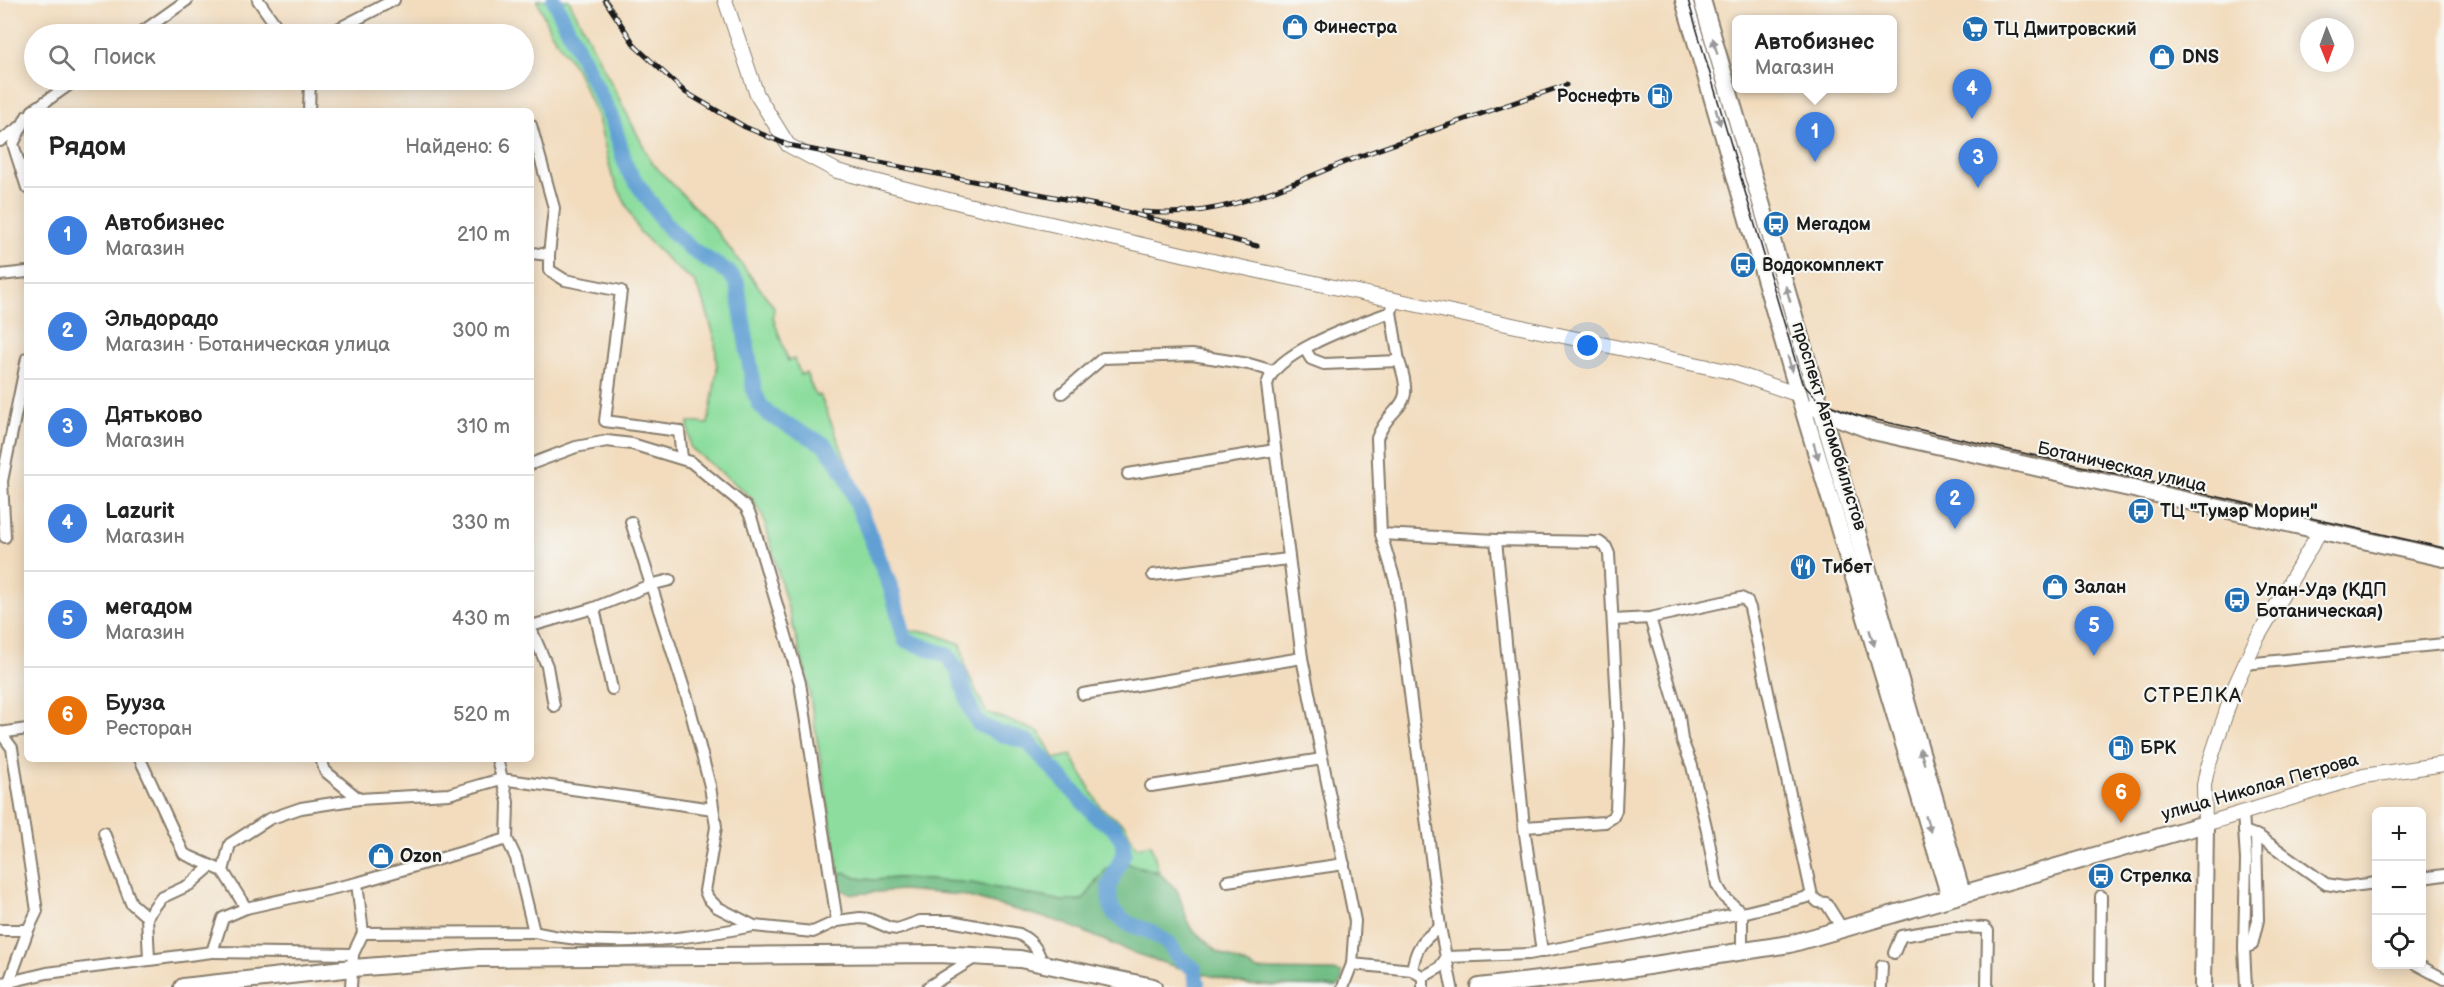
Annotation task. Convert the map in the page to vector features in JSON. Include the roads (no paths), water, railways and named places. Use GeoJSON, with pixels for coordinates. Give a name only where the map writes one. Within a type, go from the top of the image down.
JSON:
{"type":"FeatureCollection","features":[{"type":"Feature","properties":{"kind":"main road","name":"проспект Автомобилистов"},"geometry":{"type":"LineString","coordinates":[[1684,0],[1799,395],[1956,895]]}},
{"type":"Feature","properties":{"kind":"main road","name":"проспект Автомобилистов"},"geometry":{"type":"LineString","coordinates":[[1702,0],[1821,411],[1956,895]]}},
{"type":"Feature","properties":{"kind":"main road","name":"Ботаническая улица"},"geometry":{"type":"LineString","coordinates":[[1799,395],[1821,411],[1873,431],[2444,558]]}},
{"type":"Feature","properties":{"kind":"main road","name":"улица Николая Петрова"},"geometry":{"type":"LineString","coordinates":[[1479,987],[1622,970],[1790,944],[2205,824]]}},
{"type":"Feature","properties":{"kind":"main road"},"geometry":{"type":"LineString","coordinates":[[2203,987],[2205,824]]}},
{"type":"Feature","properties":{"kind":"main road"},"geometry":{"type":"LineString","coordinates":[[183,987],[353,961],[940,954],[979,955],[1042,963],[1112,980],[1153,987]]}},
{"type":"Feature","properties":{"kind":"street"},"geometry":{"type":"LineString","coordinates":[[153,24],[187,0]]}},
{"type":"Feature","properties":{"kind":"street"},"geometry":{"type":"LineString","coordinates":[[258,0],[275,24]]}},
{"type":"Feature","properties":{"kind":"street"},"geometry":{"type":"LineString","coordinates":[[347,24],[394,0]]}},
{"type":"Feature","properties":{"kind":"street"},"geometry":{"type":"LineString","coordinates":[[724,0],[758,95],[788,145],[837,171],[968,206],[1393,306],[1732,372],[1799,395]]}},
{"type":"Feature","properties":{"kind":"street"},"geometry":{"type":"LineString","coordinates":[[37,108],[62,90]]}},
{"type":"Feature","properties":{"kind":"street"},"geometry":{"type":"LineString","coordinates":[[309,108],[310,90]]}},
{"type":"Feature","properties":{"kind":"street"},"geometry":{"type":"LineString","coordinates":[[0,141],[24,122]]}},
{"type":"Feature","properties":{"kind":"street"},"geometry":{"type":"LineString","coordinates":[[24,123],[13,144],[24,179]]}},
{"type":"Feature","properties":{"kind":"street"},"geometry":{"type":"LineString","coordinates":[[534,136],[554,208],[549,270],[565,280],[621,291],[605,421],[679,431],[682,458]]}},
{"type":"Feature","properties":{"kind":"street"},"geometry":{"type":"LineString","coordinates":[[534,253],[549,255]]}},
{"type":"Feature","properties":{"kind":"street"},"geometry":{"type":"LineString","coordinates":[[0,274],[24,272]]}},
{"type":"Feature","properties":{"kind":"street"},"geometry":{"type":"LineString","coordinates":[[1343,987],[1352,964],[1354,921],[1302,658],[1267,385],[1273,371],[1305,349],[1393,306]]}},
{"type":"Feature","properties":{"kind":"street"},"geometry":{"type":"LineString","coordinates":[[1393,306],[1399,360],[1405,382],[1404,400],[1377,438],[1382,534],[1396,584],[1440,927],[1452,987]]}},
{"type":"Feature","properties":{"kind":"street"},"geometry":{"type":"LineString","coordinates":[[1305,349],[1311,359],[1324,363],[1399,360]]}},
{"type":"Feature","properties":{"kind":"street"},"geometry":{"type":"LineString","coordinates":[[1062,393],[1103,358],[1192,356],[1249,364],[1273,371]]}},
{"type":"Feature","properties":{"kind":"street"},"geometry":{"type":"LineString","coordinates":[[5,537],[1,481],[24,372]]}},
{"type":"Feature","properties":{"kind":"street"},"geometry":{"type":"LineString","coordinates":[[534,464],[576,447],[607,441],[632,444],[691,462],[746,507],[751,517],[800,683],[837,921]]}},
{"type":"Feature","properties":{"kind":"street"},"geometry":{"type":"LineString","coordinates":[[1128,474],[1275,450]]}},
{"type":"Feature","properties":{"kind":"street"},"geometry":{"type":"LineString","coordinates":[[631,522],[688,701],[710,786],[716,827],[705,891],[717,907],[754,926]]}},
{"type":"Feature","properties":{"kind":"street"},"geometry":{"type":"LineString","coordinates":[[2205,824],[2204,785],[2218,732],[2256,640],[2320,531]]}},
{"type":"Feature","properties":{"kind":"street"},"geometry":{"type":"LineString","coordinates":[[1382,534],[1599,542],[1606,547],[1609,554],[1619,740],[1616,810],[1613,817],[1605,822],[1524,827]]}},
{"type":"Feature","properties":{"kind":"street"},"geometry":{"type":"LineString","coordinates":[[1496,540],[1524,827],[1542,952]]}},
{"type":"Feature","properties":{"kind":"street"},"geometry":{"type":"LineString","coordinates":[[1153,575],[1288,559]]}},
{"type":"Feature","properties":{"kind":"street"},"geometry":{"type":"LineString","coordinates":[[534,626],[594,608],[650,585],[670,580]]}},
{"type":"Feature","properties":{"kind":"street"},"geometry":{"type":"LineString","coordinates":[[1613,620],[1650,618],[1741,598],[1747,601],[1812,896],[1818,902],[1826,903],[1844,930]]}},
{"type":"Feature","properties":{"kind":"street"},"geometry":{"type":"LineString","coordinates":[[594,608],[612,688]]}},
{"type":"Feature","properties":{"kind":"street"},"geometry":{"type":"LineString","coordinates":[[1650,618],[1694,777],[1717,885],[1724,897],[1742,913],[1742,952]]}},
{"type":"Feature","properties":{"kind":"street"},"geometry":{"type":"LineString","coordinates":[[534,634],[547,666],[554,705]]}},
{"type":"Feature","properties":{"kind":"street"},"geometry":{"type":"LineString","coordinates":[[2245,664],[2444,644]]}},
{"type":"Feature","properties":{"kind":"street"},"geometry":{"type":"LineString","coordinates":[[1083,694],[1302,658]]}},
{"type":"Feature","properties":{"kind":"street"},"geometry":{"type":"LineString","coordinates":[[0,733],[24,729]]}},
{"type":"Feature","properties":{"kind":"street"},"geometry":{"type":"LineString","coordinates":[[0,733],[12,748],[37,911],[6,984]]}},
{"type":"Feature","properties":{"kind":"street"},"geometry":{"type":"LineString","coordinates":[[1151,786],[1322,759]]}},
{"type":"Feature","properties":{"kind":"street"},"geometry":{"type":"LineString","coordinates":[[141,762],[184,854],[223,871],[246,908]]}},
{"type":"Feature","properties":{"kind":"street"},"geometry":{"type":"LineString","coordinates":[[322,762],[325,771],[359,799]]}},
{"type":"Feature","properties":{"kind":"street"},"geometry":{"type":"LineString","coordinates":[[498,762],[508,802],[507,839],[516,858],[534,932]]}},
{"type":"Feature","properties":{"kind":"street","name":"улица Николая Петрова"},"geometry":{"type":"LineString","coordinates":[[2205,824],[2364,776],[2444,764]]}},
{"type":"Feature","properties":{"kind":"street"},"geometry":{"type":"LineString","coordinates":[[223,871],[230,844],[269,819],[301,808],[359,799],[449,794],[501,779],[713,809]]}},
{"type":"Feature","properties":{"kind":"street"},"geometry":{"type":"LineString","coordinates":[[2243,812],[2246,987]]}},
{"type":"Feature","properties":{"kind":"street"},"geometry":{"type":"LineString","coordinates":[[2244,831],[2256,835],[2326,884],[2344,887],[2372,884]]}},
{"type":"Feature","properties":{"kind":"street"},"geometry":{"type":"LineString","coordinates":[[105,833],[131,903],[147,916]]}},
{"type":"Feature","properties":{"kind":"street"},"geometry":{"type":"LineString","coordinates":[[2244,948],[2252,945],[2258,920],[2256,835]]}},
{"type":"Feature","properties":{"kind":"street"},"geometry":{"type":"LineString","coordinates":[[212,952],[223,918],[246,908],[357,883],[507,839]]}},
{"type":"Feature","properties":{"kind":"street"},"geometry":{"type":"LineString","coordinates":[[1227,881],[1344,864]]}},
{"type":"Feature","properties":{"kind":"street"},"geometry":{"type":"LineString","coordinates":[[149,959],[147,916],[161,898],[189,885],[211,866]]}},
{"type":"Feature","properties":{"kind":"street"},"geometry":{"type":"LineString","coordinates":[[2426,877],[2444,875]]}},
{"type":"Feature","properties":{"kind":"street"},"geometry":{"type":"LineString","coordinates":[[351,987],[353,961],[363,933],[357,883]]}},
{"type":"Feature","properties":{"kind":"street"},"geometry":{"type":"LineString","coordinates":[[1447,957],[1542,952],[1742,913],[1812,896]]}},
{"type":"Feature","properties":{"kind":"street"},"geometry":{"type":"LineString","coordinates":[[2100,987],[2101,896]]}},
{"type":"Feature","properties":{"kind":"street"},"geometry":{"type":"LineString","coordinates":[[363,933],[534,932],[557,937],[609,942],[678,939],[754,926],[813,932],[837,921],[869,919],[898,929],[920,921],[950,921],[1019,934],[1029,939],[1038,950],[1042,963]]}},
{"type":"Feature","properties":{"kind":"street"},"geometry":{"type":"LineString","coordinates":[[1412,970],[1416,950],[1440,927]]}},
{"type":"Feature","properties":{"kind":"street"},"geometry":{"type":"LineString","coordinates":[[1894,953],[1901,936],[1955,927],[1982,927],[1988,931],[1987,987]]}},
{"type":"Feature","properties":{"kind":"street"},"geometry":{"type":"LineString","coordinates":[[0,930],[28,930]]}},
{"type":"Feature","properties":{"kind":"street"},"geometry":{"type":"LineString","coordinates":[[6,984],[47,973],[212,952],[353,961]]}},
{"type":"Feature","properties":{"kind":"street"},"geometry":{"type":"LineString","coordinates":[[928,987],[979,955]]}},
{"type":"Feature","properties":{"kind":"street"},"geometry":{"type":"LineString","coordinates":[[1352,964],[1412,970],[1423,982],[1439,968],[1447,957]]}},
{"type":"Feature","properties":{"kind":"street"},"geometry":{"type":"LineString","coordinates":[[1881,987],[1882,966]]}},
{"type":"Feature","properties":{"kind":"street"},"geometry":{"type":"LineString","coordinates":[[2425,969],[2444,980]]}},
{"type":"Feature","properties":{"kind":"waterway"},"geometry":{"type":"LineString","coordinates":[[554,0],[612,119],[627,169],[666,225],[691,249],[729,273],[737,283],[754,391],[760,405],[769,415],[825,445],[845,473],[892,591],[905,640],[947,655],[958,671],[971,710],[979,724],[998,733],[1028,742],[1098,818],[1114,828],[1122,839],[1124,852],[1109,887],[1113,912],[1129,924],[1149,931],[1169,944],[1178,957],[1194,969],[1197,983]]}},
{"type":"Feature","properties":{"kind":"tram line"},"geometry":{"type":"LineString","coordinates":[[1688,0],[1802,383],[1819,401],[1855,415],[2444,548]]}},
{"type":"Feature","properties":{"kind":"railway"},"geometry":{"type":"LineString","coordinates":[[605,0],[636,47],[685,92],[745,127],[788,145],[1111,208],[1257,246]]}},
{"type":"Feature","properties":{"kind":"railway"},"geometry":{"type":"LineString","coordinates":[[1143,212],[1173,213],[1230,205],[1283,187],[1363,155],[1566,85]]}},
{"type":"Feature","properties":{"kind":"place","name":"Финестра"},"geometry":{"type":"Point","coordinates":[1295,27]}},
{"type":"Feature","properties":{"kind":"place","name":"ТЦ Дмитровский"},"geometry":{"type":"Point","coordinates":[1975,29]}},
{"type":"Feature","properties":{"kind":"place","name":"DNS"},"geometry":{"type":"Point","coordinates":[2162,57]}},
{"type":"Feature","properties":{"kind":"place","name":"Роснефть"},"geometry":{"type":"Point","coordinates":[1660,96]}},
{"type":"Feature","properties":{"kind":"place","name":"Lazurit"},"geometry":{"type":"Point","coordinates":[1972,119]}},
{"type":"Feature","properties":{"kind":"place","name":"Автобизнес"},"geometry":{"type":"Point","coordinates":[1815,162]}},
{"type":"Feature","properties":{"kind":"place","name":"Дятьково"},"geometry":{"type":"Point","coordinates":[1978,188]}},
{"type":"Feature","properties":{"kind":"place","name":"Мегадом"},"geometry":{"type":"Point","coordinates":[1776,224]}},
{"type":"Feature","properties":{"kind":"place","name":"Водокомплект"},"geometry":{"type":"Point","coordinates":[1743,265]}},
{"type":"Feature","properties":{"kind":"place","name":"ТЦ \"Тумэр Морин\""},"geometry":{"type":"Point","coordinates":[2141,511]}},
{"type":"Feature","properties":{"kind":"place","name":"Эльдорадо"},"geometry":{"type":"Point","coordinates":[1955,529]}},
{"type":"Feature","properties":{"kind":"place","name":"Тибет"},"geometry":{"type":"Point","coordinates":[1803,567]}},
{"type":"Feature","properties":{"kind":"place","name":"Залан"},"geometry":{"type":"Point","coordinates":[2055,587]}},
{"type":"Feature","properties":{"kind":"place","name":"Улан-Удэ (КДП Ботаническая)"},"geometry":{"type":"Point","coordinates":[2237,600]}},
{"type":"Feature","properties":{"kind":"place","name":"мегадом"},"geometry":{"type":"Point","coordinates":[2094,656]}},
{"type":"Feature","properties":{"kind":"place","name":"БРК"},"geometry":{"type":"Point","coordinates":[2121,748]}},
{"type":"Feature","properties":{"kind":"place","name":"Бууза"},"geometry":{"type":"Point","coordinates":[2121,823]}},
{"type":"Feature","properties":{"kind":"place","name":"Ozon"},"geometry":{"type":"Point","coordinates":[381,856]}},
{"type":"Feature","properties":{"kind":"place","name":"Стрелка"},"geometry":{"type":"Point","coordinates":[2101,876]}},
{"type":"Feature","properties":{"kind":"district","name":"СТРЕЛКА"},"geometry":{"type":"Point","coordinates":[2193,696]}}]}
